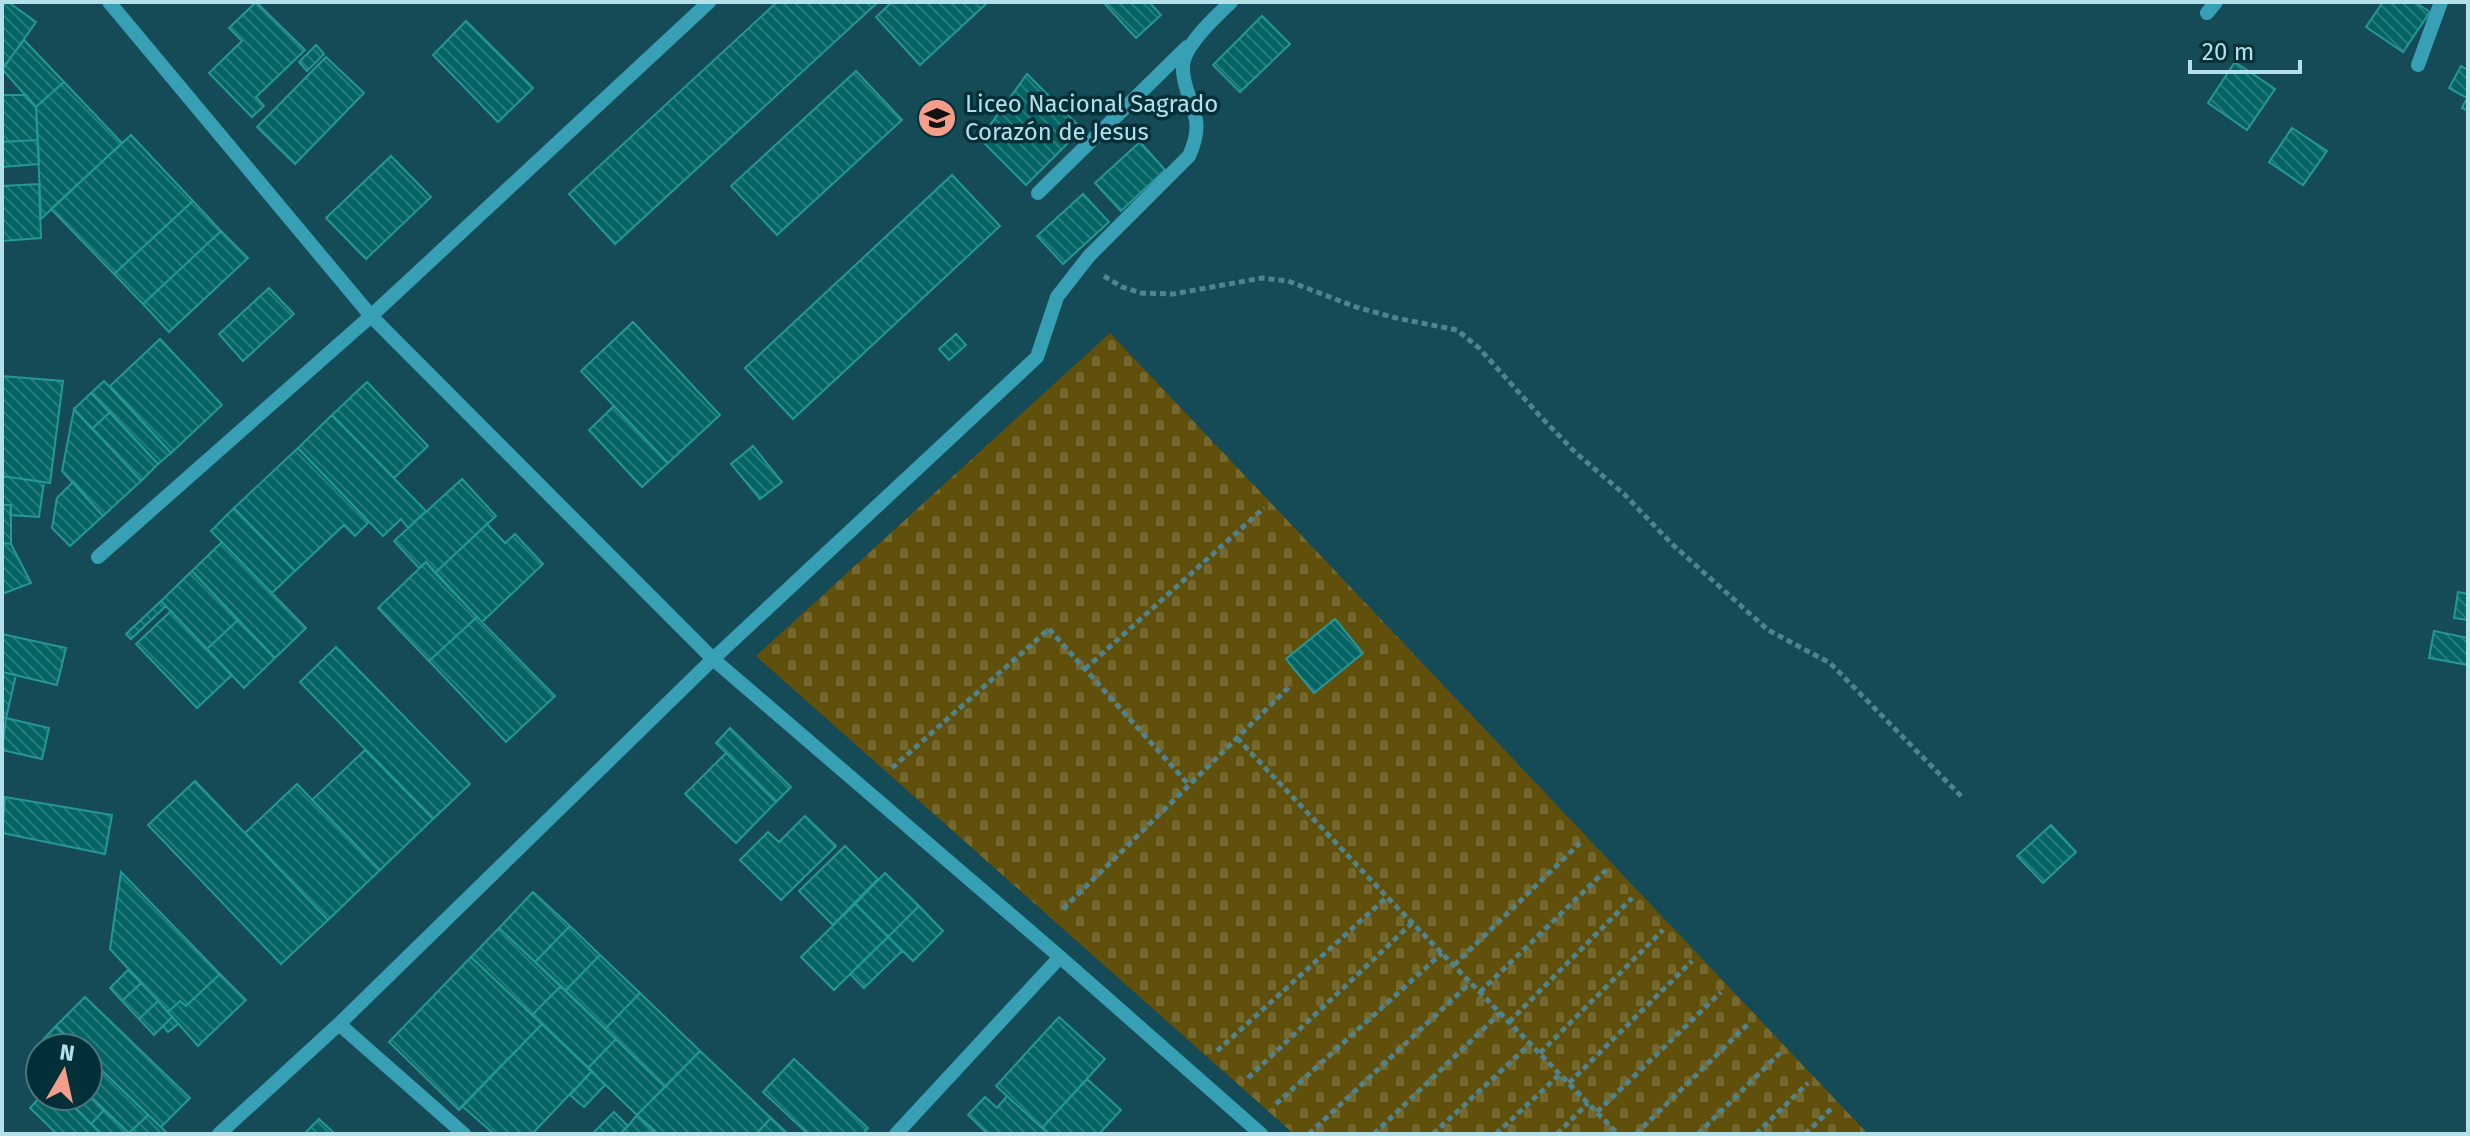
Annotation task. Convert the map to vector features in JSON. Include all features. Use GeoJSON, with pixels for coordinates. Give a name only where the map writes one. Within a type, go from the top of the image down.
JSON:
{"type":"FeatureCollection","features":[{"type":"Feature","properties":{"kind":"street"},"geometry":{"type":"LineString","coordinates":[[109,2],[371,316],[713,659],[1261,1134]]}},
{"type":"Feature","properties":{"kind":"street"},"geometry":{"type":"LineString","coordinates":[[98,557],[371,316],[709,2]]}},
{"type":"Feature","properties":{"kind":"street"},"geometry":{"type":"LineString","coordinates":[[1038,193],[1231,2]]}},
{"type":"Feature","properties":{"kind":"street"},"geometry":{"type":"LineString","coordinates":[[2418,65],[2441,2]]}},
{"type":"Feature","properties":{"kind":"street"},"geometry":{"type":"LineString","coordinates":[[219,1134],[339,1024],[713,659],[1037,357],[1057,297],[1089,256],[1189,156],[1196,139],[1197,122],[1187,93],[1183,60],[1201,33]]}},
{"type":"Feature","properties":{"kind":"street"},"geometry":{"type":"LineString","coordinates":[[896,1134],[1060,957]]}},
{"type":"Feature","properties":{"kind":"street"},"geometry":{"type":"LineString","coordinates":[[339,1024],[464,1134]]}},
{"type":"Feature","properties":{"kind":"path"},"geometry":{"type":"LineString","coordinates":[[1089,256],[1106,279],[1141,293],[1173,294],[1262,278],[1288,281],[1356,307],[1457,330],[1479,348],[1576,453],[1624,494],[1672,544],[1768,630],[1830,663],[1963,798]]}},
{"type":"Feature","properties":{"kind":"path"},"geometry":{"type":"LineString","coordinates":[[1085,669],[1264,508]]}},
{"type":"Feature","properties":{"kind":"path"},"geometry":{"type":"LineString","coordinates":[[892,768],[1049,629],[1189,785]]}},
{"type":"Feature","properties":{"kind":"path"},"geometry":{"type":"LineString","coordinates":[[1063,909],[1291,685]]}},
{"type":"Feature","properties":{"kind":"path"},"geometry":{"type":"LineString","coordinates":[[1237,738],[1617,1134]]}},
{"type":"Feature","properties":{"kind":"path"},"geometry":{"type":"LineString","coordinates":[[1454,965],[1580,843]]}},
{"type":"Feature","properties":{"kind":"path"},"geometry":{"type":"LineString","coordinates":[[1480,992],[1606,870]]}},
{"type":"Feature","properties":{"kind":"path"},"geometry":{"type":"LineString","coordinates":[[1217,1051],[1387,897]]}},
{"type":"Feature","properties":{"kind":"path"},"geometry":{"type":"LineString","coordinates":[[1509,1022],[1632,898]]}},
{"type":"Feature","properties":{"kind":"path"},"geometry":{"type":"LineString","coordinates":[[1248,1078],[1412,923]]}},
{"type":"Feature","properties":{"kind":"path"},"geometry":{"type":"LineString","coordinates":[[1540,1053],[1663,930]]}},
{"type":"Feature","properties":{"kind":"path"},"geometry":{"type":"LineString","coordinates":[[1276,1104],[1442,953]]}},
{"type":"Feature","properties":{"kind":"path"},"geometry":{"type":"LineString","coordinates":[[1569,1083],[1692,961]]}},
{"type":"Feature","properties":{"kind":"path"},"geometry":{"type":"LineString","coordinates":[[1309,1134],[1470,983]]}},
{"type":"Feature","properties":{"kind":"path"},"geometry":{"type":"LineString","coordinates":[[1597,1112],[1721,992]]}},
{"type":"Feature","properties":{"kind":"path"},"geometry":{"type":"LineString","coordinates":[[1374,1134],[1500,1013]]}},
{"type":"Feature","properties":{"kind":"path"},"geometry":{"type":"LineString","coordinates":[[1636,1134],[1750,1022]]}},
{"type":"Feature","properties":{"kind":"path"},"geometry":{"type":"LineString","coordinates":[[1433,1134],[1530,1044]]}},
{"type":"Feature","properties":{"kind":"path"},"geometry":{"type":"LineString","coordinates":[[1698,1134],[1780,1053]]}},
{"type":"Feature","properties":{"kind":"path"},"geometry":{"type":"LineString","coordinates":[[1496,1134],[1560,1074]]}},
{"type":"Feature","properties":{"kind":"path"},"geometry":{"type":"LineString","coordinates":[[1756,1134],[1808,1083]]}},
{"type":"Feature","properties":{"kind":"path"},"geometry":{"type":"LineString","coordinates":[[1557,1134],[1588,1103]]}},
{"type":"Feature","properties":{"kind":"path"},"geometry":{"type":"LineString","coordinates":[[1805,1134],[1832,1108]]}},
{"type":"Feature","properties":{"kind":"green space"},"geometry":{"type":"Polygon","coordinates":[[[1110,333],[1868,1134],[1294,1134],[756,656],[1110,333]]]}},
{"type":"Feature","properties":{"kind":"building"},"geometry":{"type":"Polygon","coordinates":[[[2,2],[8,2],[36,22],[2,70],[2,2]]]}},
{"type":"Feature","properties":{"kind":"building"},"geometry":{"type":"Polygon","coordinates":[[[256,2],[305,50],[256,97],[264,106],[252,117],[209,73],[242,41],[229,28],[256,2]]]}},
{"type":"Feature","properties":{"kind":"building"},"geometry":{"type":"Polygon","coordinates":[[[777,2],[878,2],[615,244],[569,194],[777,2]]]}},
{"type":"Feature","properties":{"kind":"building"},"geometry":{"type":"Polygon","coordinates":[[[892,2],[988,2],[920,65],[876,17],[892,2]]]}},
{"type":"Feature","properties":{"kind":"building"},"geometry":{"type":"Polygon","coordinates":[[[1103,2],[1149,2],[1161,15],[1136,38],[1103,2]]]}},
{"type":"Feature","properties":{"kind":"building"},"geometry":{"type":"Polygon","coordinates":[[[2383,2],[2415,2],[2430,12],[2403,52],[2366,27],[2383,2]]]}},
{"type":"Feature","properties":{"kind":"building"},"geometry":{"type":"Polygon","coordinates":[[[1262,16],[1290,44],[1240,92],[1213,65],[1262,16]]]}},
{"type":"Feature","properties":{"kind":"building"},"geometry":{"type":"Polygon","coordinates":[[[466,21],[533,88],[498,122],[433,55],[466,21]]]}},
{"type":"Feature","properties":{"kind":"building"},"geometry":{"type":"Polygon","coordinates":[[[24,40],[64,82],[36,107],[2,69],[24,40]]]}},
{"type":"Feature","properties":{"kind":"building"},"geometry":{"type":"Polygon","coordinates":[[[316,45],[324,54],[307,71],[299,62],[316,45]]]}},
{"type":"Feature","properties":{"kind":"building"},"geometry":{"type":"Polygon","coordinates":[[[326,57],[364,93],[295,164],[257,127],[326,57]]]}},
{"type":"Feature","properties":{"kind":"building"},"geometry":{"type":"Polygon","coordinates":[[[2235,62],[2275,89],[2247,130],[2208,103],[2235,62]]]}},
{"type":"Feature","properties":{"kind":"building"},"geometry":{"type":"Polygon","coordinates":[[[2461,66],[2468,70],[2468,111],[2462,108],[2467,98],[2449,88],[2461,66]]]}},
{"type":"Feature","properties":{"kind":"building"},"geometry":{"type":"Polygon","coordinates":[[[856,71],[902,120],[777,235],[731,186],[856,71]]]}},
{"type":"Feature","properties":{"kind":"building"},"geometry":{"type":"Polygon","coordinates":[[[1027,74],[1082,129],[1026,185],[980,139],[1027,74]]]}},
{"type":"Feature","properties":{"kind":"building"},"geometry":{"type":"Polygon","coordinates":[[[64,82],[122,143],[41,219],[36,107],[64,82]]]}},
{"type":"Feature","properties":{"kind":"building"},"geometry":{"type":"Polygon","coordinates":[[[2,95],[26,95],[36,107],[38,140],[2,142],[2,95]]]}},
{"type":"Feature","properties":{"kind":"building"},"geometry":{"type":"Polygon","coordinates":[[[2292,128],[2327,151],[2303,185],[2269,162],[2292,128]]]}},
{"type":"Feature","properties":{"kind":"building"},"geometry":{"type":"Polygon","coordinates":[[[131,135],[193,201],[114,274],[51,209],[131,135]]]}},
{"type":"Feature","properties":{"kind":"building"},"geometry":{"type":"Polygon","coordinates":[[[38,140],[39,164],[2,167],[2,142],[38,140]]]}},
{"type":"Feature","properties":{"kind":"building"},"geometry":{"type":"Polygon","coordinates":[[[1140,142],[1165,170],[1121,211],[1095,183],[1140,142]]]}},
{"type":"Feature","properties":{"kind":"building"},"geometry":{"type":"Polygon","coordinates":[[[391,156],[431,197],[366,259],[326,218],[391,156]]]}},
{"type":"Feature","properties":{"kind":"building"},"geometry":{"type":"Polygon","coordinates":[[[952,175],[1000,226],[793,419],[745,368],[952,175]]]}},
{"type":"Feature","properties":{"kind":"building"},"geometry":{"type":"Polygon","coordinates":[[[39,184],[41,238],[2,241],[2,186],[39,184]]]}},
{"type":"Feature","properties":{"kind":"building"},"geometry":{"type":"Polygon","coordinates":[[[1083,194],[1109,222],[1063,264],[1037,236],[1083,194]]]}},
{"type":"Feature","properties":{"kind":"building"},"geometry":{"type":"Polygon","coordinates":[[[193,201],[221,231],[143,304],[114,274],[193,201]]]}},
{"type":"Feature","properties":{"kind":"building"},"geometry":{"type":"Polygon","coordinates":[[[221,231],[248,258],[169,332],[143,304],[221,231]]]}},
{"type":"Feature","properties":{"kind":"building"},"geometry":{"type":"Polygon","coordinates":[[[269,288],[294,314],[243,361],[219,334],[269,288]]]}},
{"type":"Feature","properties":{"kind":"building"},"geometry":{"type":"Polygon","coordinates":[[[633,322],[720,415],[668,463],[581,371],[633,322]]]}},
{"type":"Feature","properties":{"kind":"building"},"geometry":{"type":"Polygon","coordinates":[[[956,334],[966,345],[949,360],[939,349],[956,334]]]}},
{"type":"Feature","properties":{"kind":"building"},"geometry":{"type":"Polygon","coordinates":[[[160,339],[222,405],[171,453],[110,386],[160,339]]]}},
{"type":"Feature","properties":{"kind":"building"},"geometry":{"type":"Polygon","coordinates":[[[2,376],[63,381],[50,483],[2,476],[2,376]]]}},
{"type":"Feature","properties":{"kind":"building"},"geometry":{"type":"Polygon","coordinates":[[[104,381],[171,453],[158,464],[91,393],[104,381]]]}},
{"type":"Feature","properties":{"kind":"building"},"geometry":{"type":"Polygon","coordinates":[[[367,382],[428,446],[394,478],[332,415],[367,382]]]}},
{"type":"Feature","properties":{"kind":"building"},"geometry":{"type":"Polygon","coordinates":[[[91,393],[110,412],[92,429],[74,409],[91,393]]]}},
{"type":"Feature","properties":{"kind":"building"},"geometry":{"type":"Polygon","coordinates":[[[614,406],[668,463],[642,487],[589,430],[614,406]]]}},
{"type":"Feature","properties":{"kind":"building"},"geometry":{"type":"Polygon","coordinates":[[[74,409],[141,481],[103,516],[62,471],[74,409]]]}},
{"type":"Feature","properties":{"kind":"building"},"geometry":{"type":"Polygon","coordinates":[[[110,412],[158,464],[141,481],[92,429],[110,412]]]}},
{"type":"Feature","properties":{"kind":"building"},"geometry":{"type":"Polygon","coordinates":[[[332,415],[426,511],[408,528],[401,519],[383,536],[298,448],[332,415]]]}},
{"type":"Feature","properties":{"kind":"building"},"geometry":{"type":"Polygon","coordinates":[[[753,446],[782,482],[760,499],[731,464],[753,446]]]}},
{"type":"Feature","properties":{"kind":"building"},"geometry":{"type":"Polygon","coordinates":[[[298,448],[369,522],[355,536],[344,525],[295,571],[234,508],[298,448]]]}},
{"type":"Feature","properties":{"kind":"building"},"geometry":{"type":"Polygon","coordinates":[[[2,476],[44,482],[39,517],[10,515],[11,505],[2,505],[2,476]]]}},
{"type":"Feature","properties":{"kind":"building"},"geometry":{"type":"Polygon","coordinates":[[[462,479],[496,516],[435,573],[426,562],[419,568],[394,541],[462,479]]]}},
{"type":"Feature","properties":{"kind":"building"},"geometry":{"type":"Polygon","coordinates":[[[73,482],[103,516],[70,546],[52,528],[57,498],[73,482]]]}},
{"type":"Feature","properties":{"kind":"building"},"geometry":{"type":"Polygon","coordinates":[[[2,505],[11,505],[11,544],[2,543],[2,505]]]}},
{"type":"Feature","properties":{"kind":"building"},"geometry":{"type":"Polygon","coordinates":[[[234,508],[295,571],[272,593],[211,531],[234,508]]]}},
{"type":"Feature","properties":{"kind":"building"},"geometry":{"type":"Polygon","coordinates":[[[487,524],[505,543],[515,534],[543,564],[482,622],[435,573],[487,524]]]}},
{"type":"Feature","properties":{"kind":"building"},"geometry":{"type":"Polygon","coordinates":[[[222,542],[306,628],[275,658],[192,571],[222,542]]]}},
{"type":"Feature","properties":{"kind":"building"},"geometry":{"type":"Polygon","coordinates":[[[2,543],[11,544],[31,583],[2,594],[2,543]]]}},
{"type":"Feature","properties":{"kind":"building"},"geometry":{"type":"Polygon","coordinates":[[[426,562],[477,617],[429,661],[378,608],[426,562]]]}},
{"type":"Feature","properties":{"kind":"building"},"geometry":{"type":"Polygon","coordinates":[[[192,571],[238,620],[207,649],[161,601],[192,571]]]}},
{"type":"Feature","properties":{"kind":"building"},"geometry":{"type":"Polygon","coordinates":[[[2458,592],[2468,594],[2468,620],[2454,618],[2458,592]]]}},
{"type":"Feature","properties":{"kind":"building"},"geometry":{"type":"Polygon","coordinates":[[[161,601],[166,606],[131,639],[126,634],[161,601]]]}},
{"type":"Feature","properties":{"kind":"building"},"geometry":{"type":"Polygon","coordinates":[[[171,611],[232,675],[197,708],[136,644],[171,611]]]}},
{"type":"Feature","properties":{"kind":"building"},"geometry":{"type":"Polygon","coordinates":[[[477,617],[555,696],[506,742],[429,661],[477,617]]]}},
{"type":"Feature","properties":{"kind":"building"},"geometry":{"type":"Polygon","coordinates":[[[1335,619],[1363,653],[1314,693],[1286,659],[1335,619]]]}},
{"type":"Feature","properties":{"kind":"building"},"geometry":{"type":"Polygon","coordinates":[[[238,620],[275,658],[244,688],[207,649],[238,620]]]}},
{"type":"Feature","properties":{"kind":"building"},"geometry":{"type":"Polygon","coordinates":[[[2434,631],[2468,638],[2468,665],[2429,658],[2434,631]]]}},
{"type":"Feature","properties":{"kind":"building"},"geometry":{"type":"Polygon","coordinates":[[[2,634],[66,648],[57,685],[2,672],[2,634]]]}},
{"type":"Feature","properties":{"kind":"building"},"geometry":{"type":"Polygon","coordinates":[[[336,647],[470,784],[433,819],[300,682],[336,647]]]}},
{"type":"Feature","properties":{"kind":"building"},"geometry":{"type":"Polygon","coordinates":[[[2,672],[16,675],[6,718],[2,717],[2,672]]]}},
{"type":"Feature","properties":{"kind":"building"},"geometry":{"type":"Polygon","coordinates":[[[6,718],[49,728],[42,759],[2,750],[6,718]]]}},
{"type":"Feature","properties":{"kind":"building"},"geometry":{"type":"Polygon","coordinates":[[[730,728],[791,787],[776,802],[716,743],[730,728]]]}},
{"type":"Feature","properties":{"kind":"building"},"geometry":{"type":"Polygon","coordinates":[[[365,750],[433,819],[380,870],[312,800],[365,750]]]}},
{"type":"Feature","properties":{"kind":"building"},"geometry":{"type":"Polygon","coordinates":[[[726,753],[776,802],[736,843],[685,794],[726,753]]]}},
{"type":"Feature","properties":{"kind":"building"},"geometry":{"type":"Polygon","coordinates":[[[195,781],[328,920],[281,964],[148,825],[195,781]]]}},
{"type":"Feature","properties":{"kind":"building"},"geometry":{"type":"Polygon","coordinates":[[[297,784],[380,870],[328,920],[245,833],[297,784]]]}},
{"type":"Feature","properties":{"kind":"building"},"geometry":{"type":"Polygon","coordinates":[[[5,797],[112,815],[105,854],[2,833],[5,797]]]}},
{"type":"Feature","properties":{"kind":"building"},"geometry":{"type":"Polygon","coordinates":[[[805,816],[836,846],[781,900],[740,860],[768,832],[779,842],[805,816]]]}},
{"type":"Feature","properties":{"kind":"building"},"geometry":{"type":"Polygon","coordinates":[[[2051,825],[2076,852],[2043,883],[2017,856],[2051,825]]]}},
{"type":"Feature","properties":{"kind":"building"},"geometry":{"type":"Polygon","coordinates":[[[845,846],[878,879],[833,925],[799,891],[845,846]]]}},
{"type":"Feature","properties":{"kind":"building"},"geometry":{"type":"Polygon","coordinates":[[[121,872],[220,974],[186,1006],[180,1001],[168,1012],[110,949],[121,872]]]}},
{"type":"Feature","properties":{"kind":"building"},"geometry":{"type":"Polygon","coordinates":[[[885,873],[919,906],[888,937],[855,904],[885,873]]]}},
{"type":"Feature","properties":{"kind":"building"},"geometry":{"type":"Polygon","coordinates":[[[533,892],[570,926],[535,962],[499,928],[533,892]]]}},
{"type":"Feature","properties":{"kind":"building"},"geometry":{"type":"Polygon","coordinates":[[[855,904],[888,937],[834,990],[801,957],[855,904]]]}},
{"type":"Feature","properties":{"kind":"building"},"geometry":{"type":"Polygon","coordinates":[[[919,906],[943,931],[913,961],[888,937],[919,906]]]}},
{"type":"Feature","properties":{"kind":"building"},"geometry":{"type":"Polygon","coordinates":[[[570,926],[600,955],[565,991],[535,962],[570,926]]]}},
{"type":"Feature","properties":{"kind":"building"},"geometry":{"type":"Polygon","coordinates":[[[499,928],[561,986],[532,1015],[471,957],[499,928]]]}},
{"type":"Feature","properties":{"kind":"building"},"geometry":{"type":"Polygon","coordinates":[[[888,937],[902,951],[864,988],[850,974],[888,937]]]}},
{"type":"Feature","properties":{"kind":"building"},"geometry":{"type":"Polygon","coordinates":[[[600,955],[640,993],[605,1029],[565,991],[600,955]]]}},
{"type":"Feature","properties":{"kind":"building"},"geometry":{"type":"Polygon","coordinates":[[[471,957],[542,1024],[459,1110],[389,1042],[471,957]]]}},
{"type":"Feature","properties":{"kind":"building"},"geometry":{"type":"Polygon","coordinates":[[[128,970],[141,983],[122,1001],[110,988],[128,970]]]}},
{"type":"Feature","properties":{"kind":"building"},"geometry":{"type":"Polygon","coordinates":[[[220,974],[246,1000],[198,1046],[168,1012],[180,1001],[186,1006],[220,974]]]}},
{"type":"Feature","properties":{"kind":"building"},"geometry":{"type":"Polygon","coordinates":[[[141,983],[158,1001],[139,1019],[122,1001],[141,983]]]}},
{"type":"Feature","properties":{"kind":"building"},"geometry":{"type":"Polygon","coordinates":[[[561,986],[616,1039],[588,1068],[532,1015],[561,986]]]}},
{"type":"Feature","properties":{"kind":"building"},"geometry":{"type":"Polygon","coordinates":[[[640,993],[700,1051],[665,1087],[605,1029],[640,993]]]}},
{"type":"Feature","properties":{"kind":"building"},"geometry":{"type":"Polygon","coordinates":[[[85,997],[190,1098],[161,1127],[104,1072],[104,1032],[62,1032],[56,1026],[85,997]]]}},
{"type":"Feature","properties":{"kind":"building"},"geometry":{"type":"Polygon","coordinates":[[[158,1001],[172,1017],[154,1035],[139,1019],[158,1001]]]}},
{"type":"Feature","properties":{"kind":"building"},"geometry":{"type":"Polygon","coordinates":[[[172,1017],[178,1024],[168,1032],[163,1026],[172,1017]]]}},
{"type":"Feature","properties":{"kind":"building"},"geometry":{"type":"Polygon","coordinates":[[[1059,1017],[1105,1059],[1042,1128],[996,1086],[1059,1017]]]}},
{"type":"Feature","properties":{"kind":"building"},"geometry":{"type":"Polygon","coordinates":[[[542,1024],[592,1071],[532,1134],[494,1134],[462,1106],[542,1024]]]}},
{"type":"Feature","properties":{"kind":"building"},"geometry":{"type":"Polygon","coordinates":[[[616,1039],[665,1087],[637,1115],[588,1068],[616,1039]]]}},
{"type":"Feature","properties":{"kind":"building"},"geometry":{"type":"Polygon","coordinates":[[[700,1051],[771,1118],[756,1134],[657,1134],[637,1115],[700,1051]]]}},
{"type":"Feature","properties":{"kind":"building"},"geometry":{"type":"Polygon","coordinates":[[[794,1059],[868,1128],[863,1134],[808,1134],[763,1092],[794,1059]]]}},
{"type":"Feature","properties":{"kind":"building"},"geometry":{"type":"Polygon","coordinates":[[[592,1071],[605,1085],[584,1107],[570,1095],[592,1071]]]}},
{"type":"Feature","properties":{"kind":"building"},"geometry":{"type":"Polygon","coordinates":[[[104,1073],[148,1115],[129,1133],[104,1109],[104,1073]]]}},
{"type":"Feature","properties":{"kind":"building"},"geometry":{"type":"Polygon","coordinates":[[[1087,1079],[1121,1110],[1099,1134],[1049,1134],[1042,1128],[1087,1079]]]}},
{"type":"Feature","properties":{"kind":"building"},"geometry":{"type":"Polygon","coordinates":[[[1007,1096],[1049,1134],[988,1134],[968,1115],[985,1097],[997,1108],[1007,1096]]]}},
{"type":"Feature","properties":{"kind":"building"},"geometry":{"type":"Polygon","coordinates":[[[104,1110],[129,1133],[101,1134],[91,1124],[104,1110]]]}},
{"type":"Feature","properties":{"kind":"building"},"geometry":{"type":"Polygon","coordinates":[[[34,1112],[79,1112],[101,1134],[57,1134],[34,1112]]]}},
{"type":"Feature","properties":{"kind":"building"},"geometry":{"type":"Polygon","coordinates":[[[79,1112],[102,1112],[91,1124],[79,1112]]]}},
{"type":"Feature","properties":{"kind":"building"},"geometry":{"type":"Polygon","coordinates":[[[614,1112],[628,1126],[620,1134],[592,1134],[614,1112]]]}},
{"type":"Feature","properties":{"kind":"building"},"geometry":{"type":"Polygon","coordinates":[[[148,1115],[161,1127],[168,1134],[129,1133],[148,1115]]]}},
{"type":"Feature","properties":{"kind":"building"},"geometry":{"type":"Polygon","coordinates":[[[637,1115],[656,1132],[620,1134],[628,1126],[637,1115]]]}},
{"type":"Feature","properties":{"kind":"building"},"geometry":{"type":"Polygon","coordinates":[[[771,1118],[788,1134],[756,1134],[771,1118]]]}},
{"type":"Feature","properties":{"kind":"building"},"geometry":{"type":"Polygon","coordinates":[[[319,1119],[335,1134],[304,1134],[319,1119]]]}},
{"type":"Feature","properties":{"kind":"place","name":"Liceo Nacional Sagrado Corazón de Jesus"},"geometry":{"type":"Point","coordinates":[937,118]}}]}
